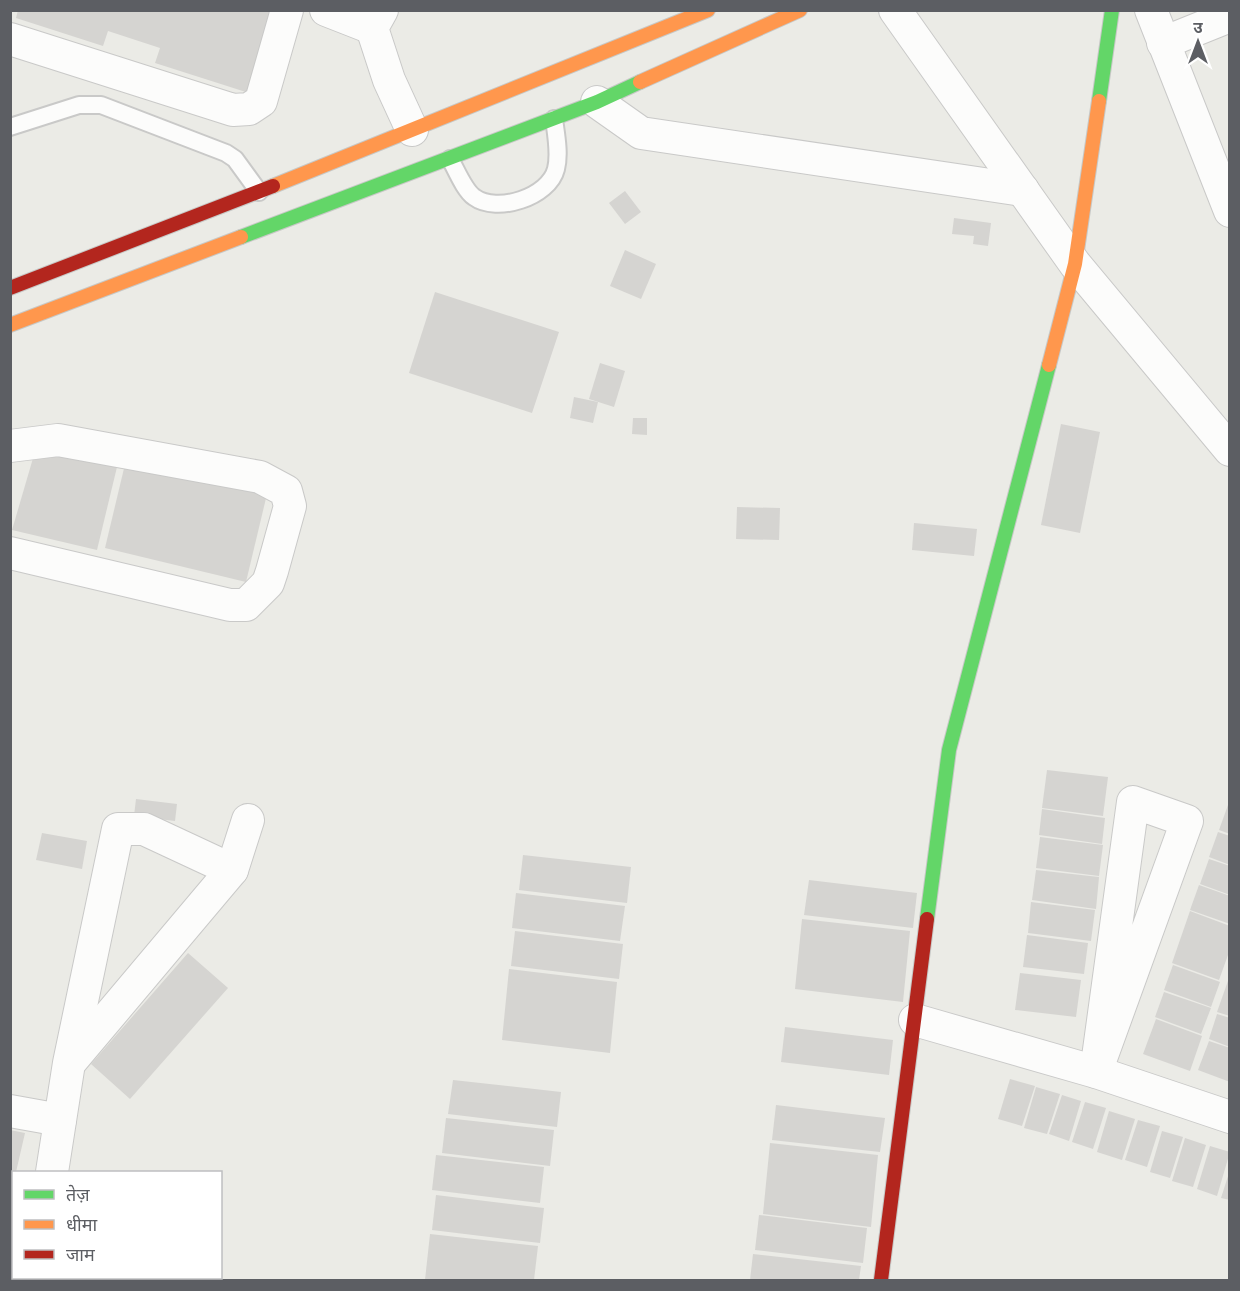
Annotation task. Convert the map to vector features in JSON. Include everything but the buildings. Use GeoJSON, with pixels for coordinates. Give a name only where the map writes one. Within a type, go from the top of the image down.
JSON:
{"type":"FeatureCollection","features":[{"type":"Feature","properties":{"kind":"street"},"geometry":{"type":"LineString","coordinates":[[10,39],[233,110],[249,109],[261,101],[287,10]]}},
{"type":"Feature","properties":{"kind":"street"},"geometry":{"type":"LineString","coordinates":[[326,10],[377,19],[389,80],[412,130]]}},
{"type":"Feature","properties":{"kind":"street"},"geometry":{"type":"LineString","coordinates":[[10,288],[259,192],[708,10]]}},
{"type":"Feature","properties":{"kind":"street"},"geometry":{"type":"LineString","coordinates":[[10,325],[597,102],[800,10]]}},
{"type":"Feature","properties":{"kind":"street"},"geometry":{"type":"LineString","coordinates":[[896,10],[1075,264],[1230,450]]}},
{"type":"Feature","properties":{"kind":"street"},"geometry":{"type":"LineString","coordinates":[[881,1281],[949,750],[1075,264],[1112,10]]}},
{"type":"Feature","properties":{"kind":"street"},"geometry":{"type":"LineString","coordinates":[[1151,10],[1226,193]]}},
{"type":"Feature","properties":{"kind":"street"},"geometry":{"type":"LineString","coordinates":[[1163,43],[1230,16]]}},
{"type":"Feature","properties":{"kind":"street"},"geometry":{"type":"LineString","coordinates":[[597,102],[641,132],[1023,190]]}},
{"type":"Feature","properties":{"kind":"street"},"geometry":{"type":"LineString","coordinates":[[10,446],[58,440],[260,477],[286,492],[290,506],[268,583],[246,605],[230,605],[10,553]]}},
{"type":"Feature","properties":{"kind":"street"},"geometry":{"type":"LineString","coordinates":[[1133,802],[1187,821],[1096,1072],[1099,1049],[1133,802]]}},
{"type":"Feature","properties":{"kind":"street"},"geometry":{"type":"LineString","coordinates":[[69,1063],[232,870],[248,820]]}},
{"type":"Feature","properties":{"kind":"street"},"geometry":{"type":"LineString","coordinates":[[52,1171],[69,1063],[118,829],[144,829],[232,870]]}},
{"type":"Feature","properties":{"kind":"street"},"geometry":{"type":"LineString","coordinates":[[915,1020],[1096,1072],[1230,1117]]}},
{"type":"Feature","properties":{"kind":"street"},"geometry":{"type":"LineString","coordinates":[[10,1111],[60,1120]]}},
{"type":"Feature","properties":{"kind":"lane"},"geometry":{"type":"LineString","coordinates":[[10,127],[79,105],[101,105],[226,153],[235,159],[259,192]]}},
{"type":"Feature","properties":{"kind":"lane"},"geometry":{"type":"LineString","coordinates":[[450,159],[474,197],[494,205],[524,198],[547,186],[556,170],[554,119]]}},
{"type":"Feature","properties":{"kind":"traffic: fast"},"geometry":{"type":"LineString","coordinates":[[1099,101],[1112,10]]}},
{"type":"Feature","properties":{"kind":"traffic: fast"},"geometry":{"type":"LineString","coordinates":[[241,237],[597,102],[640,82]]}},
{"type":"Feature","properties":{"kind":"traffic: fast"},"geometry":{"type":"LineString","coordinates":[[927,919],[949,750],[1049,365]]}},
{"type":"Feature","properties":{"kind":"traffic: slow"},"geometry":{"type":"LineString","coordinates":[[273,186],[708,10]]}},
{"type":"Feature","properties":{"kind":"traffic: slow"},"geometry":{"type":"LineString","coordinates":[[640,82],[800,10]]}},
{"type":"Feature","properties":{"kind":"traffic: slow"},"geometry":{"type":"LineString","coordinates":[[1049,365],[1075,264],[1099,101]]}},
{"type":"Feature","properties":{"kind":"traffic: slow"},"geometry":{"type":"LineString","coordinates":[[10,325],[241,237]]}},
{"type":"Feature","properties":{"kind":"traffic: jam"},"geometry":{"type":"LineString","coordinates":[[10,288],[273,186]]}},
{"type":"Feature","properties":{"kind":"traffic: jam"},"geometry":{"type":"LineString","coordinates":[[881,1280],[927,919]]}}]}
